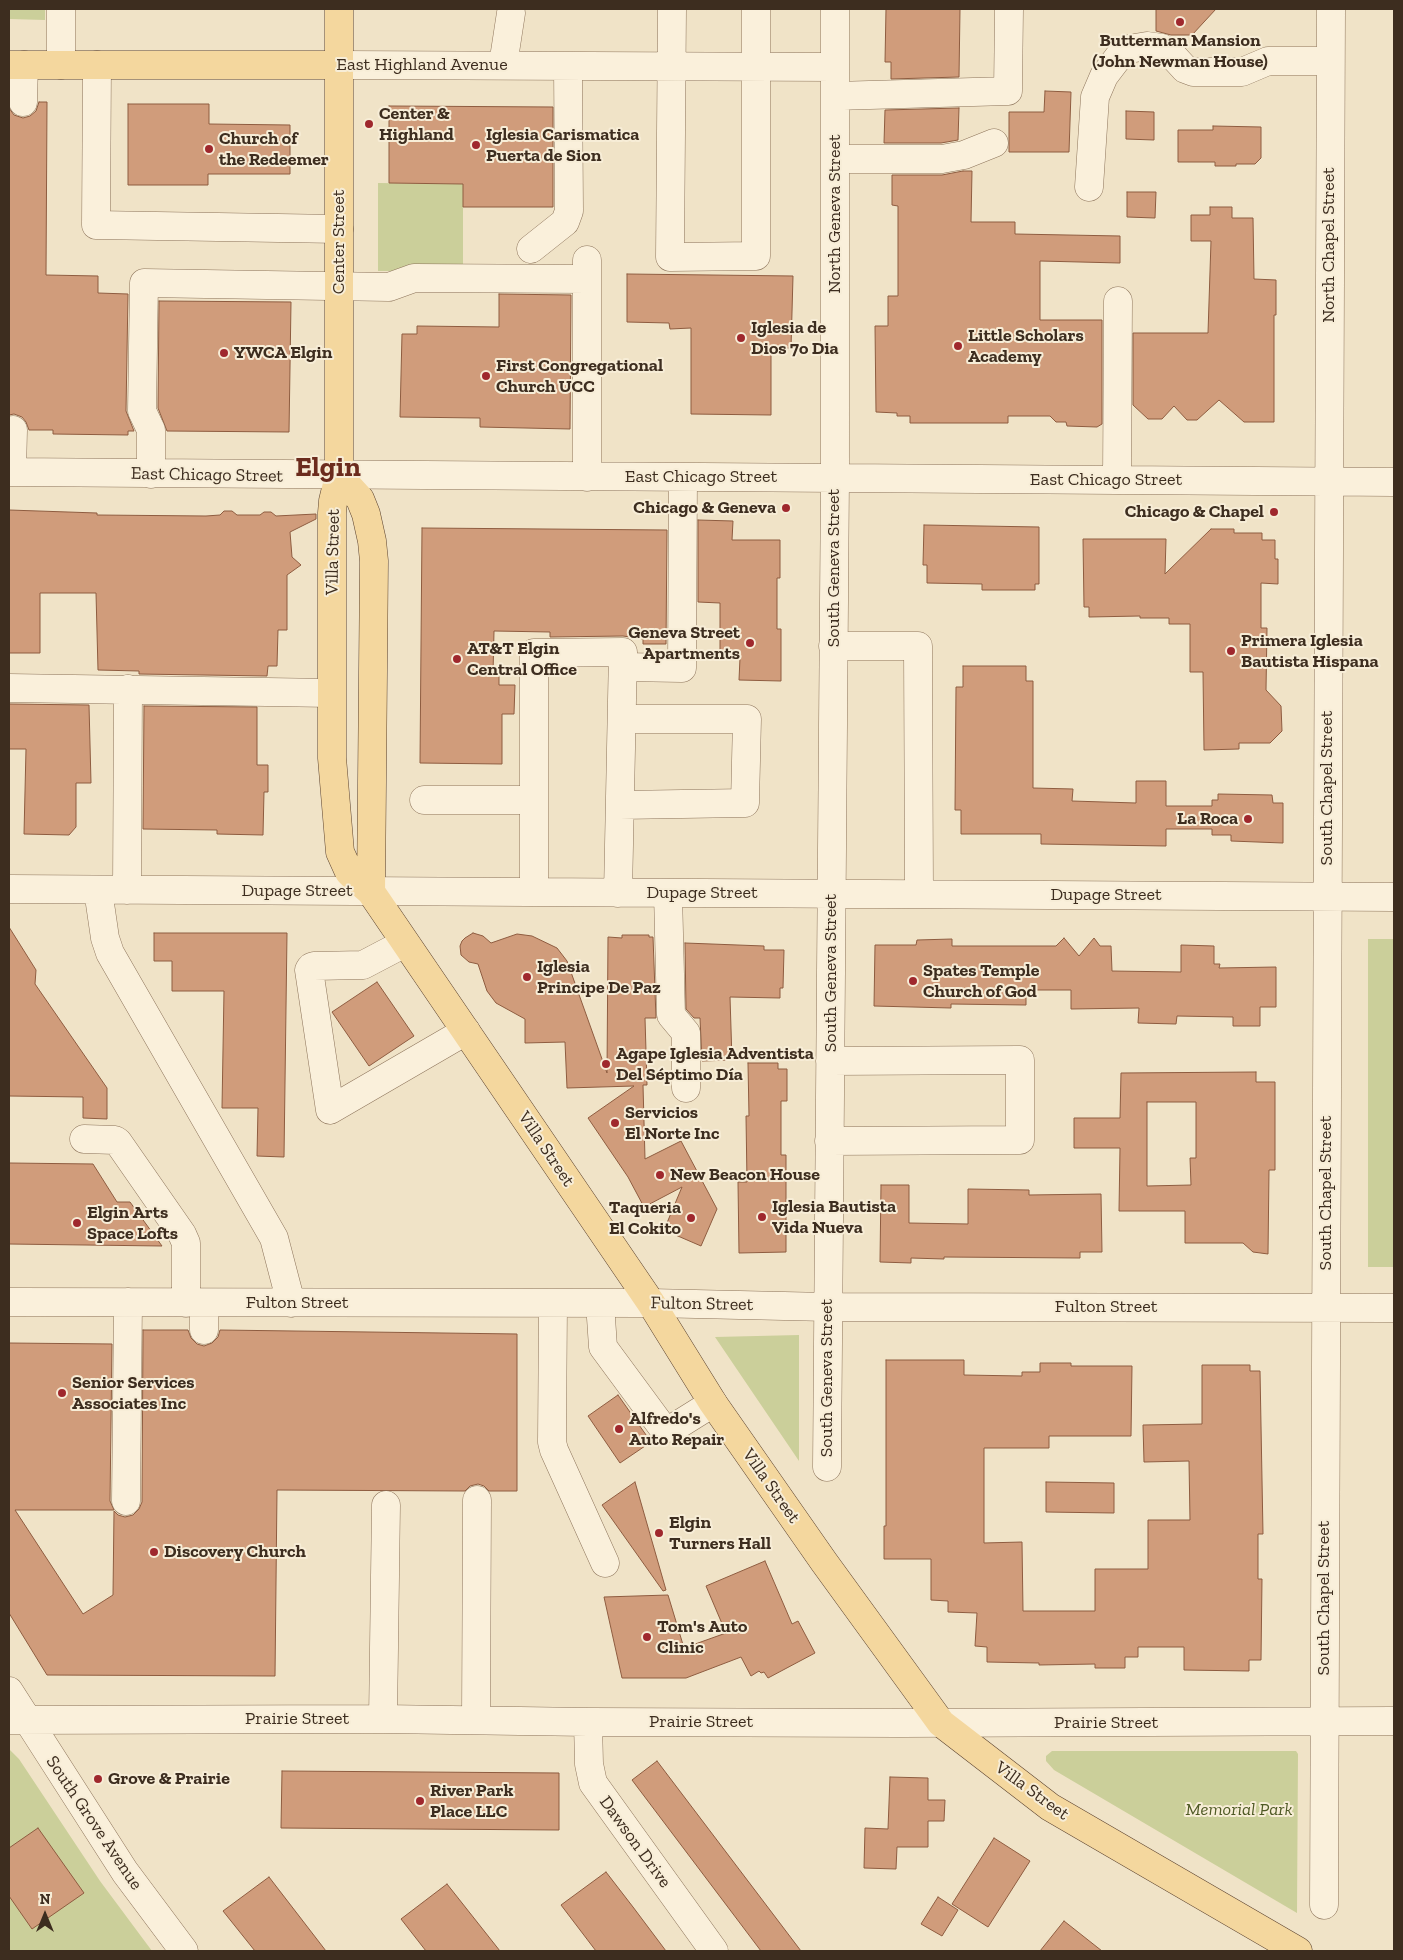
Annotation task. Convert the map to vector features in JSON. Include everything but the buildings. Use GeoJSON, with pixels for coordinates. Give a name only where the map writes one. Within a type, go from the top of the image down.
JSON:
{"type":"FeatureCollection","features":[{"type":"Feature","properties":{"kind":"main road","name":"Center Street"},"geometry":{"type":"LineString","coordinates":[[339,9],[339,476]]}},
{"type":"Feature","properties":{"kind":"main road","name":"East Highland Avenue"},"geometry":{"type":"LineString","coordinates":[[16,65],[338,65]]}},
{"type":"Feature","properties":{"kind":"main road","name":"Villa Street"},"geometry":{"type":"LineString","coordinates":[[339,476],[332,513],[332,758],[340,852],[349,872],[372,892],[651,1303],[713,1403],[824,1562],[941,1723],[1050,1807],[1298,1951]]}},
{"type":"Feature","properties":{"kind":"main road","name":"Villa Street"},"geometry":{"type":"LineString","coordinates":[[339,476],[360,499],[366,514],[374,561],[372,892]]}},
{"type":"Feature","properties":{"kind":"street"},"geometry":{"type":"LineString","coordinates":[[61,9],[61,65]]}},
{"type":"Feature","properties":{"kind":"street"},"geometry":{"type":"LineString","coordinates":[[672,9],[670,257],[756,256],[756,9]]}},
{"type":"Feature","properties":{"kind":"street","name":"North Geneva Street"},"geometry":{"type":"LineString","coordinates":[[835,9],[835,478]]}},
{"type":"Feature","properties":{"kind":"street"},"geometry":{"type":"LineString","coordinates":[[835,96],[1008,91],[1008,9]]}},
{"type":"Feature","properties":{"kind":"street","name":"North Chapel Street"},"geometry":{"type":"LineString","coordinates":[[1328,482],[1331,9]]}},
{"type":"Feature","properties":{"kind":"street"},"geometry":{"type":"LineString","coordinates":[[503,65],[511,13]]}},
{"type":"Feature","properties":{"kind":"street"},"geometry":{"type":"LineString","coordinates":[[1090,187],[1095,97],[1104,76],[1120,55],[1129,49],[1147,46],[1162,48],[1185,69],[1193,72],[1242,72],[1268,62],[1330,61]]}},
{"type":"Feature","properties":{"kind":"street"},"geometry":{"type":"LineString","coordinates":[[16,65],[23,102]]}},
{"type":"Feature","properties":{"kind":"street"},"geometry":{"type":"LineString","coordinates":[[97,65],[96,225],[338,229]]}},
{"type":"Feature","properties":{"kind":"street","name":"East Highland Avenue"},"geometry":{"type":"LineString","coordinates":[[338,65],[835,67]]}},
{"type":"Feature","properties":{"kind":"street"},"geometry":{"type":"LineString","coordinates":[[531,249],[565,222],[570,211],[568,66]]}},
{"type":"Feature","properties":{"kind":"street"},"geometry":{"type":"LineString","coordinates":[[835,159],[942,159],[964,155],[994,143]]}},
{"type":"Feature","properties":{"kind":"street"},"geometry":{"type":"LineString","coordinates":[[151,474],[151,430],[142,411],[144,283],[390,286],[414,278],[587,269],[587,476]]}},
{"type":"Feature","properties":{"kind":"street"},"geometry":{"type":"LineString","coordinates":[[1117,480],[1118,301]]}},
{"type":"Feature","properties":{"kind":"street"},"geometry":{"type":"LineString","coordinates":[[10,472],[13,430]]}},
{"type":"Feature","properties":{"kind":"street","name":"East Chicago Street"},"geometry":{"type":"LineString","coordinates":[[10,472],[339,476],[1394,482]]}},
{"type":"Feature","properties":{"kind":"street"},"geometry":{"type":"LineString","coordinates":[[623,667],[682,668],[683,477]]}},
{"type":"Feature","properties":{"kind":"street","name":"South Geneva Street"},"geometry":{"type":"LineString","coordinates":[[827,1467],[835,478]]}},
{"type":"Feature","properties":{"kind":"street","name":"South Chapel Street"},"geometry":{"type":"LineString","coordinates":[[1324,1905],[1323,1721],[1328,482]]}},
{"type":"Feature","properties":{"kind":"street"},"geometry":{"type":"LineString","coordinates":[[833,646],[918,646],[919,894]]}},
{"type":"Feature","properties":{"kind":"street"},"geometry":{"type":"LineString","coordinates":[[534,892],[534,653],[623,652],[618,893]]}},
{"type":"Feature","properties":{"kind":"street"},"geometry":{"type":"LineString","coordinates":[[9,688],[331,693]]}},
{"type":"Feature","properties":{"kind":"street"},"geometry":{"type":"LineString","coordinates":[[127,890],[128,689]]}},
{"type":"Feature","properties":{"kind":"street"},"geometry":{"type":"LineString","coordinates":[[620,804],[745,803],[748,719],[622,719]]}},
{"type":"Feature","properties":{"kind":"street"},"geometry":{"type":"LineString","coordinates":[[424,800],[534,800]]}},
{"type":"Feature","properties":{"kind":"street","name":"Dupage Street"},"geometry":{"type":"LineString","coordinates":[[9,889],[1394,897]]}},
{"type":"Feature","properties":{"kind":"street"},"geometry":{"type":"LineString","coordinates":[[98,890],[105,938],[110,953],[271,1233],[277,1247],[291,1302]]}},
{"type":"Feature","properties":{"kind":"street"},"geometry":{"type":"LineString","coordinates":[[668,893],[671,1016],[686,1033],[686,1088]]}},
{"type":"Feature","properties":{"kind":"street"},"geometry":{"type":"LineString","coordinates":[[405,943],[363,965],[314,966],[309,970],[330,1110],[466,1031]]}},
{"type":"Feature","properties":{"kind":"street"},"geometry":{"type":"LineString","coordinates":[[829,1141],[1020,1140],[1020,1060],[830,1061]]}},
{"type":"Feature","properties":{"kind":"street"},"geometry":{"type":"LineString","coordinates":[[84,1139],[115,1140],[118,1142],[182,1234],[186,1243],[195,1302],[204,1330]]}},
{"type":"Feature","properties":{"kind":"street","name":"Fulton Street"},"geometry":{"type":"LineString","coordinates":[[9,1302],[651,1303],[828,1307],[1394,1308]]}},
{"type":"Feature","properties":{"kind":"street"},"geometry":{"type":"LineString","coordinates":[[126,1501],[128,1302]]}},
{"type":"Feature","properties":{"kind":"street"},"geometry":{"type":"LineString","coordinates":[[553,1303],[552,1442],[605,1563]]}},
{"type":"Feature","properties":{"kind":"street"},"geometry":{"type":"LineString","coordinates":[[600,1303],[604,1347],[662,1427],[673,1428],[713,1403]]}},
{"type":"Feature","properties":{"kind":"street"},"geometry":{"type":"LineString","coordinates":[[476,1720],[477,1500]]}},
{"type":"Feature","properties":{"kind":"street"},"geometry":{"type":"LineString","coordinates":[[383,1719],[386,1505]]}},
{"type":"Feature","properties":{"kind":"street","name":"South Grove Avenue"},"geometry":{"type":"LineString","coordinates":[[9,1692],[17,1720],[124,1872],[184,1951]]}},
{"type":"Feature","properties":{"kind":"street","name":"Prairie Street"},"geometry":{"type":"LineString","coordinates":[[17,1720],[383,1719],[588,1722],[941,1723],[1394,1721]]}},
{"type":"Feature","properties":{"kind":"street","name":"Dawson Drive"},"geometry":{"type":"LineString","coordinates":[[588,1722],[588,1764],[593,1783],[714,1951]]}},
{"type":"Feature","properties":{"kind":"green space"},"geometry":{"type":"Polygon","coordinates":[[[9,9],[45,9],[45,20],[9,19],[9,9]]]}},
{"type":"Feature","properties":{"kind":"green space"},"geometry":{"type":"Polygon","coordinates":[[[378,183],[463,184],[463,271],[378,271],[378,183]]]}},
{"type":"Feature","properties":{"kind":"green space"},"geometry":{"type":"Polygon","coordinates":[[[1368,939],[1394,939],[1394,1267],[1368,1267],[1368,939]]]}},
{"type":"Feature","properties":{"kind":"green space"},"geometry":{"type":"Polygon","coordinates":[[[799,1335],[799,1461],[715,1337],[799,1335]]]}},
{"type":"Feature","properties":{"kind":"green space"},"geometry":{"type":"Polygon","coordinates":[[[9,1749],[19,1759],[100,1881],[152,1951],[9,1951],[9,1749]]]}},
{"type":"Feature","properties":{"kind":"green space","name":"Memorial Park"},"geometry":{"type":"Polygon","coordinates":[[[1052,1751],[1296,1751],[1298,1754],[1297,1913],[1054,1770],[1046,1761],[1046,1756],[1052,1751]]]}},
{"type":"Feature","properties":{"kind":"place","name":"Butterman Mansion (John Newman House)"},"geometry":{"type":"Point","coordinates":[1180,22]}},
{"type":"Feature","properties":{"kind":"place","name":"Center & Highland"},"geometry":{"type":"Point","coordinates":[369,124]}},
{"type":"Feature","properties":{"kind":"place","name":"Iglesia Carismatica Puerta de Sion"},"geometry":{"type":"Point","coordinates":[476,145]}},
{"type":"Feature","properties":{"kind":"place","name":"Church of the Redeemer"},"geometry":{"type":"Point","coordinates":[209,149]}},
{"type":"Feature","properties":{"kind":"place","name":"Iglesia de Dios 7o Dia"},"geometry":{"type":"Point","coordinates":[741,338]}},
{"type":"Feature","properties":{"kind":"place","name":"Little Scholars Academy"},"geometry":{"type":"Point","coordinates":[958,346]}},
{"type":"Feature","properties":{"kind":"place","name":"YWCA Elgin"},"geometry":{"type":"Point","coordinates":[224,353]}},
{"type":"Feature","properties":{"kind":"place","name":"First Congregational Church UCC"},"geometry":{"type":"Point","coordinates":[486,376]}},
{"type":"Feature","properties":{"kind":"place","name":"Chicago & Geneva"},"geometry":{"type":"Point","coordinates":[786,508]}},
{"type":"Feature","properties":{"kind":"place","name":"Chicago & Chapel"},"geometry":{"type":"Point","coordinates":[1274,512]}},
{"type":"Feature","properties":{"kind":"place","name":"Geneva Street Apartments"},"geometry":{"type":"Point","coordinates":[750,643]}},
{"type":"Feature","properties":{"kind":"place","name":"Primera Iglesia Bautista Hispana"},"geometry":{"type":"Point","coordinates":[1231,651]}},
{"type":"Feature","properties":{"kind":"place","name":"AT&T Elgin Central Office"},"geometry":{"type":"Point","coordinates":[457,659]}},
{"type":"Feature","properties":{"kind":"place","name":"La Roca"},"geometry":{"type":"Point","coordinates":[1248,819]}},
{"type":"Feature","properties":{"kind":"place","name":"Iglesia Principe De Paz"},"geometry":{"type":"Point","coordinates":[527,977]}},
{"type":"Feature","properties":{"kind":"place","name":"Spates Temple Church of God"},"geometry":{"type":"Point","coordinates":[913,981]}},
{"type":"Feature","properties":{"kind":"place","name":"Agape Iglesia Adventista Del Séptimo Día"},"geometry":{"type":"Point","coordinates":[606,1064]}},
{"type":"Feature","properties":{"kind":"place","name":"Servicios El Norte Inc"},"geometry":{"type":"Point","coordinates":[615,1123]}},
{"type":"Feature","properties":{"kind":"place","name":"New Beacon House"},"geometry":{"type":"Point","coordinates":[660,1175]}},
{"type":"Feature","properties":{"kind":"place","name":"Iglesia Bautista Vida Nueva"},"geometry":{"type":"Point","coordinates":[762,1217]}},
{"type":"Feature","properties":{"kind":"place","name":"Taqueria El Cokito"},"geometry":{"type":"Point","coordinates":[691,1218]}},
{"type":"Feature","properties":{"kind":"place","name":"Elgin Arts Space Lofts"},"geometry":{"type":"Point","coordinates":[77,1223]}},
{"type":"Feature","properties":{"kind":"place","name":"Senior Services Associates Inc"},"geometry":{"type":"Point","coordinates":[62,1393]}},
{"type":"Feature","properties":{"kind":"place","name":"Alfredo's Auto Repair"},"geometry":{"type":"Point","coordinates":[619,1429]}},
{"type":"Feature","properties":{"kind":"place","name":"Elgin Turners Hall"},"geometry":{"type":"Point","coordinates":[659,1533]}},
{"type":"Feature","properties":{"kind":"place","name":"Discovery Church"},"geometry":{"type":"Point","coordinates":[154,1552]}},
{"type":"Feature","properties":{"kind":"place","name":"Tom's Auto Clinic"},"geometry":{"type":"Point","coordinates":[647,1637]}},
{"type":"Feature","properties":{"kind":"place","name":"Grove & Prairie"},"geometry":{"type":"Point","coordinates":[98,1779]}},
{"type":"Feature","properties":{"kind":"place","name":"River Park Place LLC"},"geometry":{"type":"Point","coordinates":[420,1801]}},
{"type":"Feature","properties":{"kind":"district","name":"Elgin"},"geometry":{"type":"Point","coordinates":[328,468]}}]}
